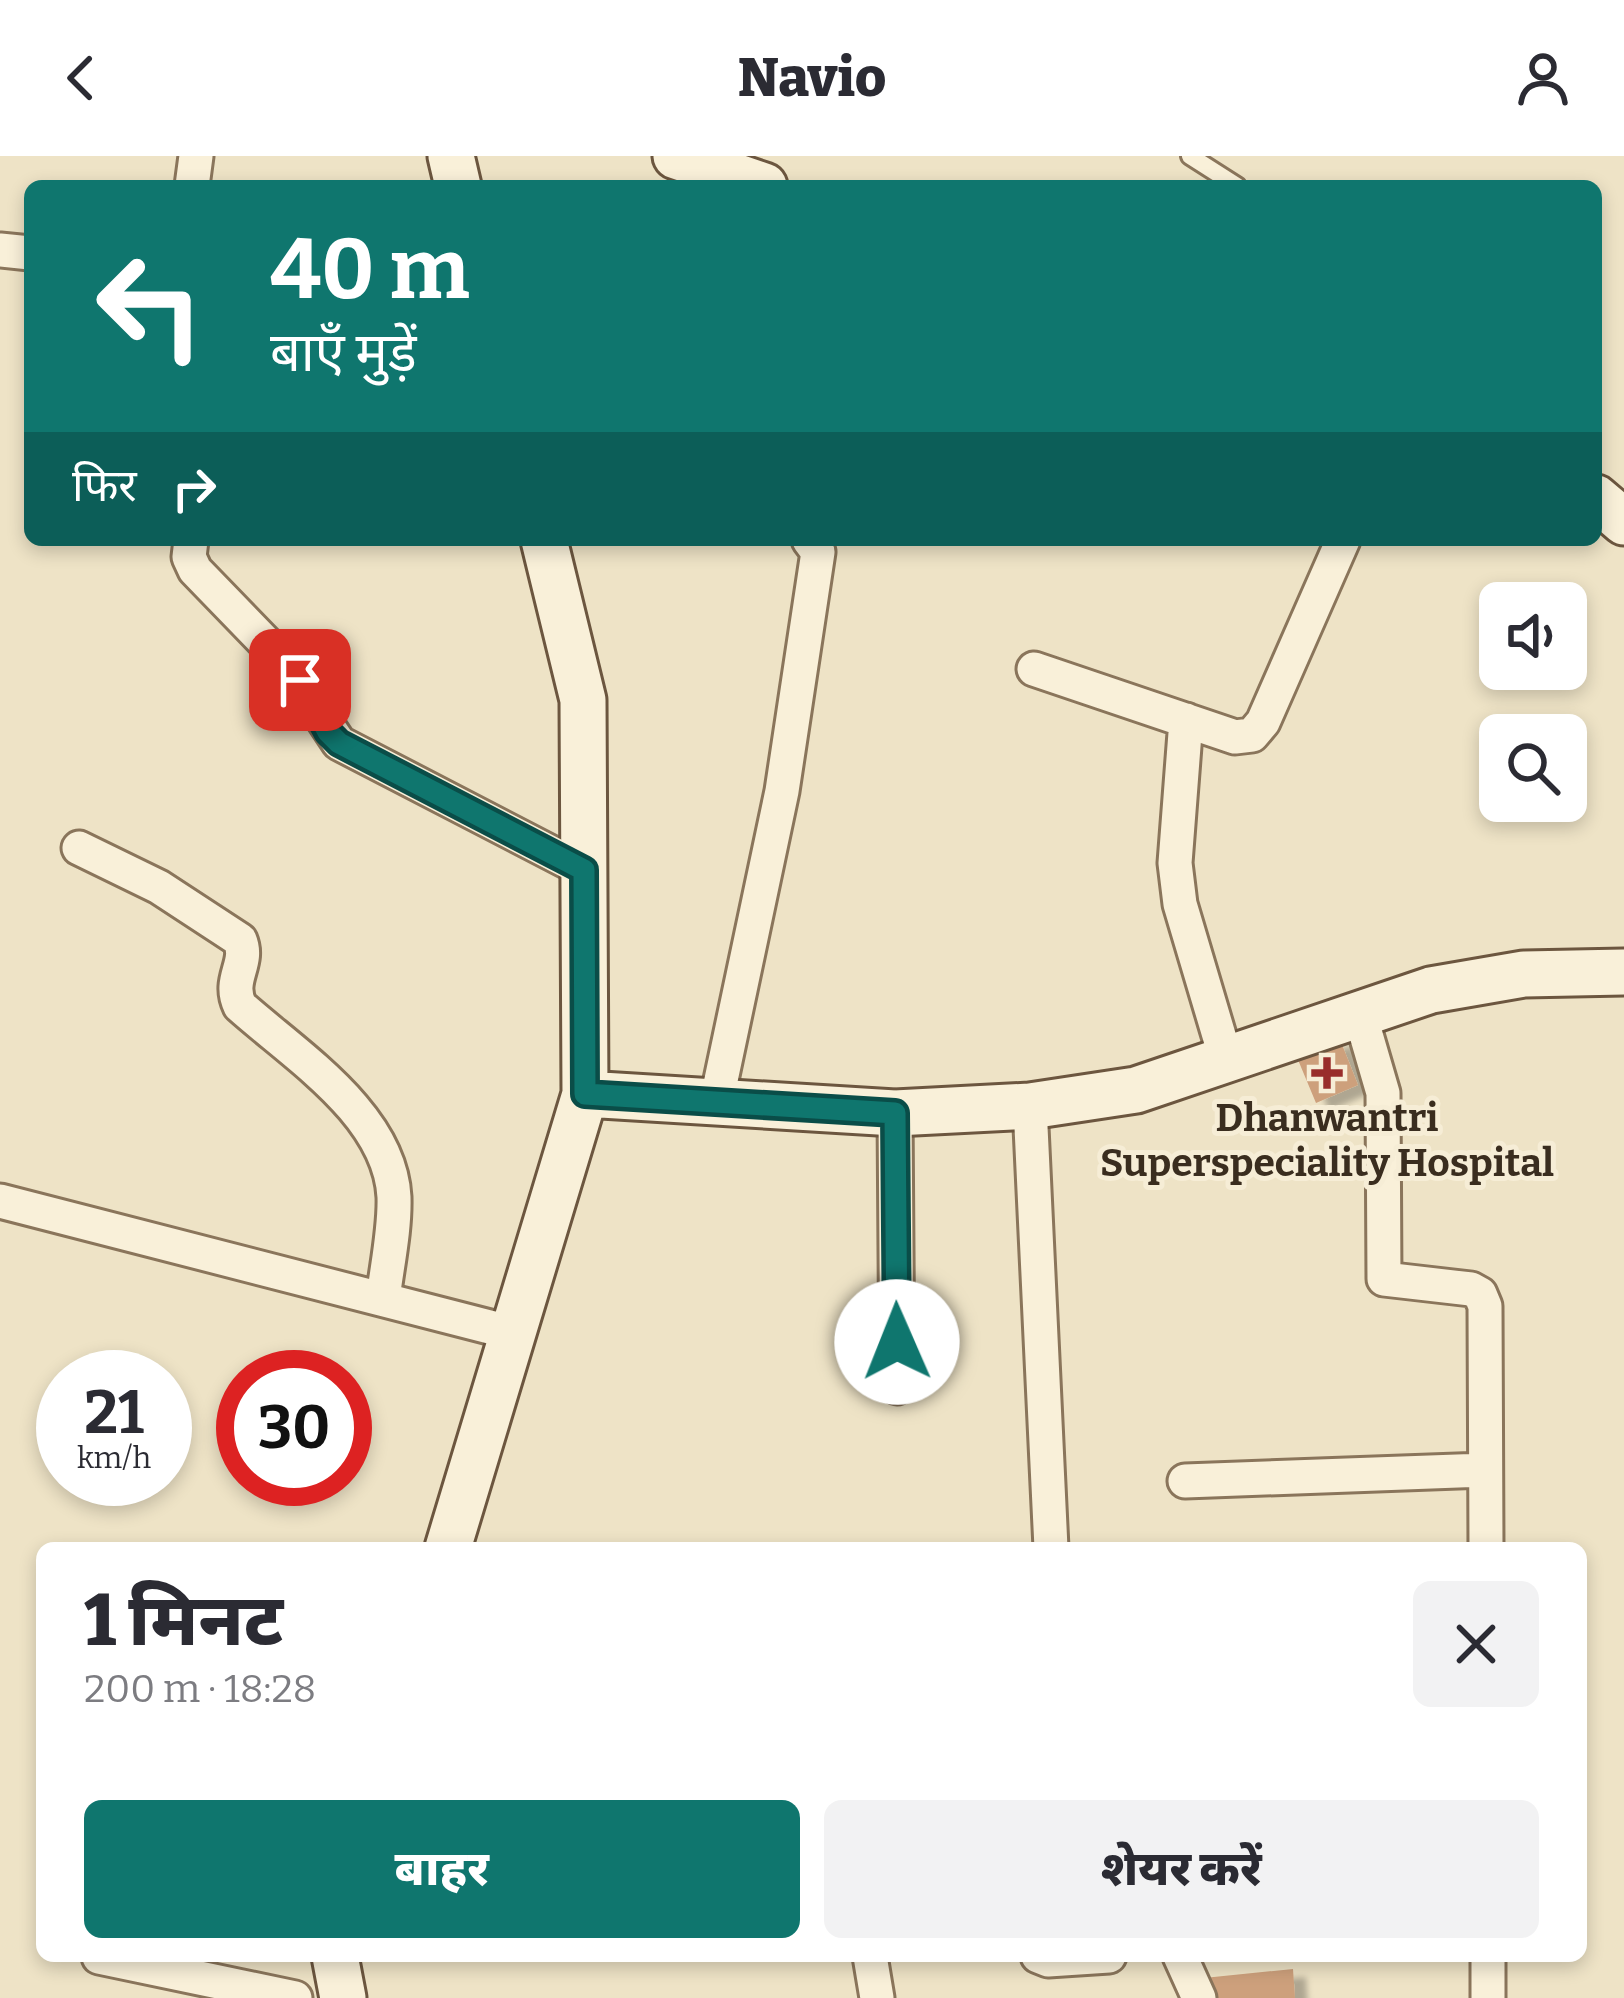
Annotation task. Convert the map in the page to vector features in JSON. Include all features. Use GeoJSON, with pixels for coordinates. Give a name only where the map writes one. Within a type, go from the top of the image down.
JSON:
{"type":"FeatureCollection","features":[{"type":"Feature","properties":{"kind":"street"},"geometry":{"type":"LineString","coordinates":[[676,156],[746,180]]}},
{"type":"Feature","properties":{"kind":"street"},"geometry":{"type":"LineString","coordinates":[[190,546],[195,570],[289,665],[339,743],[584,870]]}},
{"type":"Feature","properties":{"kind":"street"},"geometry":{"type":"LineString","coordinates":[[450,1542],[585,1094],[584,700],[546,546]]}},
{"type":"Feature","properties":{"kind":"street"},"geometry":{"type":"LineString","coordinates":[[717,1099],[782,790],[818,552],[814,546]]}},
{"type":"Feature","properties":{"kind":"street"},"geometry":{"type":"LineString","coordinates":[[1034,669],[1235,737],[1252,735],[1263,722],[1339,546]]}},
{"type":"Feature","properties":{"kind":"street"},"geometry":{"type":"LineString","coordinates":[[1186,720],[1177,883],[1226,1059]]}},
{"type":"Feature","properties":{"kind":"street"},"geometry":{"type":"LineString","coordinates":[[79,848],[159,886],[240,940],[244,953],[233,988],[240,1006],[343,1097],[375,1132],[394,1198],[383,1299]]}},
{"type":"Feature","properties":{"kind":"street"},"geometry":{"type":"LineString","coordinates":[[585,1094],[895,1113],[1030,1106],[1136,1090],[1431,990],[1525,974],[1624,972]]}},
{"type":"Feature","properties":{"kind":"street"},"geometry":{"type":"LineString","coordinates":[[1360,1014],[1383,1093],[1384,1279],[1472,1289],[1485,1306],[1486,1542]]}},
{"type":"Feature","properties":{"kind":"street"},"geometry":{"type":"LineString","coordinates":[[1030,1106],[1051,1542]]}},
{"type":"Feature","properties":{"kind":"street"},"geometry":{"type":"LineString","coordinates":[[895,1113],[897,1388]]}},
{"type":"Feature","properties":{"kind":"street"},"geometry":{"type":"LineString","coordinates":[[0,1201],[513,1333]]}},
{"type":"Feature","properties":{"kind":"street"},"geometry":{"type":"LineString","coordinates":[[1184,1481],[1485,1470]]}},
{"type":"Feature","properties":{"kind":"street"},"geometry":{"type":"LineString","coordinates":[[123,1962],[296,1998]]}},
{"type":"Feature","properties":{"kind":"street"},"geometry":{"type":"LineString","coordinates":[[336,1962],[343,1998]]}},
{"type":"Feature","properties":{"kind":"street"},"geometry":{"type":"LineString","coordinates":[[871,1962],[877,1998]]}},
{"type":"Feature","properties":{"kind":"street"},"geometry":{"type":"LineString","coordinates":[[1183,1962],[1199,1998]]}},
{"type":"Feature","properties":{"kind":"street"},"geometry":{"type":"LineString","coordinates":[[1488,1962],[1488,1998]]}},
{"type":"Feature","properties":{"kind":"lane"},"geometry":{"type":"LineString","coordinates":[[1190,156],[1228,180]]}},
{"type":"Feature","properties":{"kind":"building"},"geometry":{"type":"Polygon","coordinates":[[[1339,1037],[1358,1085],[1316,1103],[1296,1055],[1339,1037]]]}},
{"type":"Feature","properties":{"kind":"building"},"geometry":{"type":"Polygon","coordinates":[[[1293,1969],[1295,1998],[1205,1998],[1204,1978],[1293,1969]]]}},
{"type":"Feature","properties":{"kind":"place","name":"Dhanwantri Superspeciality Hospital"},"geometry":{"type":"Point","coordinates":[1327,1073]}},
{"type":"Feature","properties":{"kind":"route"},"geometry":{"type":"LineString","coordinates":[[300,680],[339,743],[584,870],[585,1094],[895,1113],[897,1342]]}}]}
